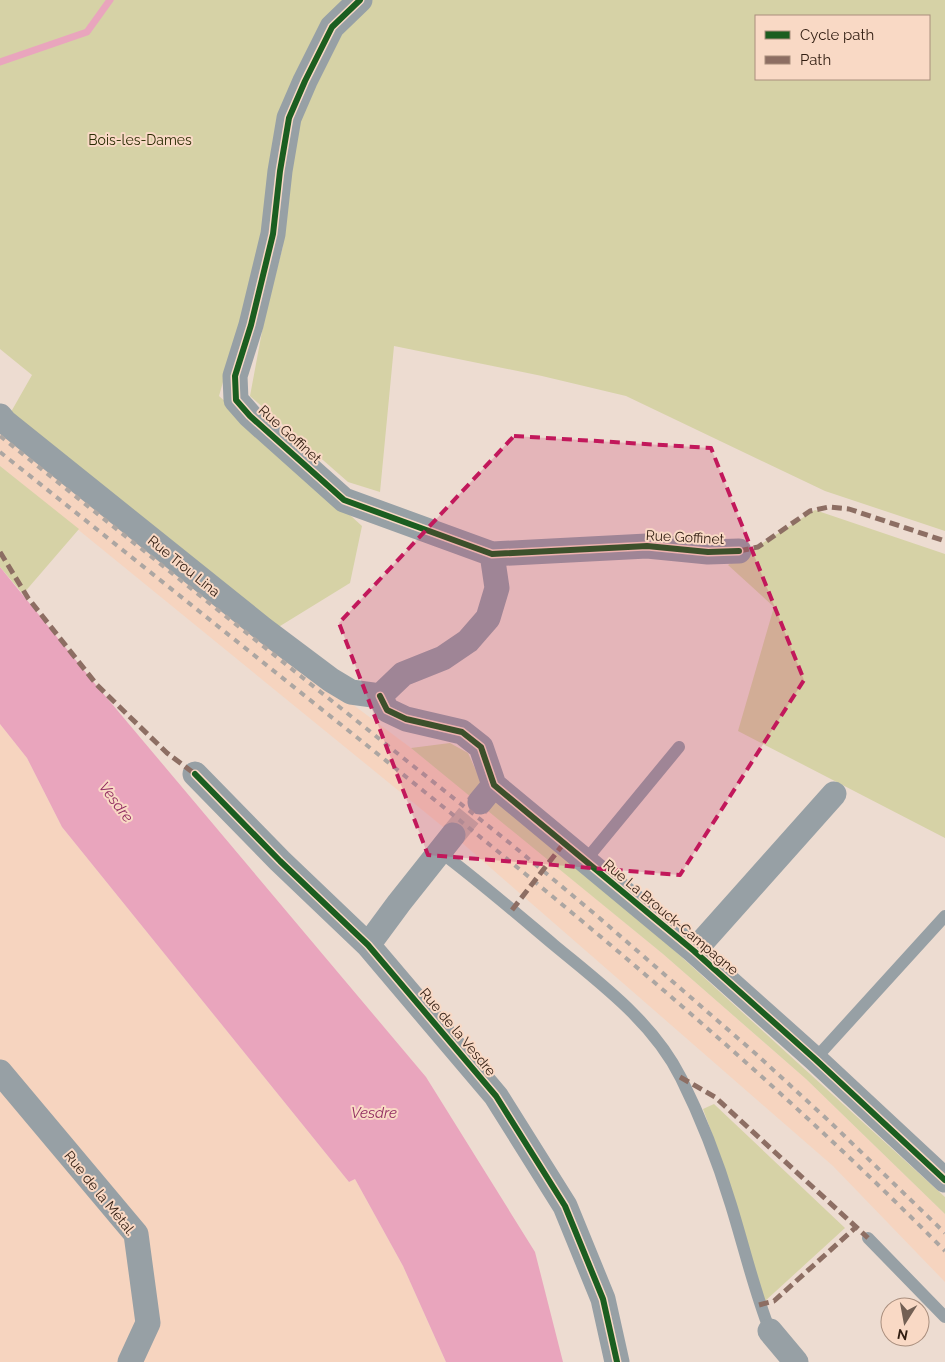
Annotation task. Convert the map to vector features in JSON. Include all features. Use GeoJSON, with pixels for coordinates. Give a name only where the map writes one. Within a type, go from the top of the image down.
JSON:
{"type":"FeatureCollection","features":[{"type":"Feature","properties":{"kind":"street","name":"Rue Goffinet"},"geometry":{"type":"LineString","coordinates":[[360,0],[332,28],[305,81],[289,118],[280,171],[273,234],[251,326],[235,376],[236,400],[250,416],[344,500],[492,554],[647,546],[708,552],[739,552]]}},
{"type":"Feature","properties":{"kind":"street","name":"Rue Trou Lina"},"geometry":{"type":"LineString","coordinates":[[0,416],[263,629],[331,680],[351,692],[380,696]]}},
{"type":"Feature","properties":{"kind":"street"},"geometry":{"type":"LineString","coordinates":[[380,696],[403,674],[443,658],[468,641],[488,618],[497,588],[492,554]]}},
{"type":"Feature","properties":{"kind":"street","name":"Rue La Brouck-Campagne"},"geometry":{"type":"LineString","coordinates":[[380,696],[387,710],[406,719],[462,732],[481,748],[487,794],[585,861],[694,951],[815,1059],[945,1180]]}},
{"type":"Feature","properties":{"kind":"street","name":"Rue de la Vesdre"},"geometry":{"type":"LineString","coordinates":[[195,774],[280,861],[368,945],[496,1096],[565,1206],[603,1298],[617,1362]]}},
{"type":"Feature","properties":{"kind":"street","name":"Rue La Brouck-Campagne"},"geometry":{"type":"LineString","coordinates":[[694,951],[834,794]]}},
{"type":"Feature","properties":{"kind":"street"},"geometry":{"type":"LineString","coordinates":[[368,945],[446,843]]}},
{"type":"Feature","properties":{"kind":"street","name":"Rue de la Métal."},"geometry":{"type":"LineString","coordinates":[[0,1072],[136,1234],[148,1323],[130,1362]]}},
{"type":"Feature","properties":{"kind":"street"},"geometry":{"type":"LineString","coordinates":[[770,1331],[796,1362]]}},
{"type":"Feature","properties":{"kind":"lane"},"geometry":{"type":"LineString","coordinates":[[585,861],[679,747]]}},
{"type":"Feature","properties":{"kind":"lane"},"geometry":{"type":"LineString","coordinates":[[446,843],[512,910],[615,997],[659,1042],[680,1077],[704,1126],[730,1203],[759,1305],[770,1331]]}},
{"type":"Feature","properties":{"kind":"lane"},"geometry":{"type":"LineString","coordinates":[[815,1059],[945,916]]}},
{"type":"Feature","properties":{"kind":"lane"},"geometry":{"type":"LineString","coordinates":[[868,1238],[945,1317]]}},
{"type":"Feature","properties":{"kind":"highlighted area"},"geometry":{"type":"Polygon","coordinates":[[[514,436],[711,448],[804,680],[680,875],[428,855],[339,623],[514,436]]]}},
{"type":"Feature","properties":{"kind":"shaded area"},"geometry":{"type":"Polygon","coordinates":[[[0,424],[277,648],[411,748],[488,810],[663,954],[806,1079],[945,1214],[945,1282],[833,1166],[453,835],[0,466],[0,424]]]}},
{"type":"Feature","properties":{"kind":"shaded area"},"geometry":{"type":"Polygon","coordinates":[[[0,724],[27,758],[62,827],[349,1182],[355,1179],[403,1266],[446,1362],[0,1362],[0,724]]]}},
{"type":"Feature","properties":{"kind":"green space","name":"Bois-les-Dames"},"geometry":{"type":"Polygon","coordinates":[[[0,0],[945,0],[945,531],[825,491],[626,396],[542,376],[394,346],[380,492],[348,482],[250,396],[266,310],[283,246],[286,123],[260,252],[219,396],[362,526],[350,583],[272,631],[3,426],[32,375],[0,349],[0,0]]]}},
{"type":"Feature","properties":{"kind":"green space"},"geometry":{"type":"Polygon","coordinates":[[[0,466],[79,529],[23,594],[0,567],[0,466]]]}},
{"type":"Feature","properties":{"kind":"green space"},"geometry":{"type":"Polygon","coordinates":[[[815,510],[945,554],[945,838],[738,731],[774,607],[728,565],[815,510]]]}},
{"type":"Feature","properties":{"kind":"green space"},"geometry":{"type":"Polygon","coordinates":[[[450,743],[468,753],[478,775],[641,920],[945,1197],[945,1214],[806,1079],[663,954],[411,748],[450,743]]]}},
{"type":"Feature","properties":{"kind":"green space"},"geometry":{"type":"Polygon","coordinates":[[[714,1104],[845,1228],[764,1302],[718,1150],[703,1109],[714,1104]]]}},
{"type":"Feature","properties":{"kind":"water","name":"Vesdre"},"geometry":{"type":"Polygon","coordinates":[[[0,567],[96,685],[426,1077],[535,1252],[563,1362],[446,1362],[403,1266],[355,1179],[349,1182],[62,827],[27,758],[0,724],[0,567]]]}},
{"type":"Feature","properties":{"kind":"waterway"},"geometry":{"type":"LineString","coordinates":[[0,62],[87,32],[110,0]]}},
{"type":"Feature","properties":{"kind":"tunnel"},"geometry":{"type":"LineString","coordinates":[[453,835],[480,802]]}},
{"type":"Feature","properties":{"kind":"railway"},"geometry":{"type":"LineString","coordinates":[[0,436],[511,844],[596,915],[756,1054],[829,1121],[945,1233]]}},
{"type":"Feature","properties":{"kind":"railway"},"geometry":{"type":"LineString","coordinates":[[0,452],[369,747],[591,929],[807,1118],[945,1251]]}},
{"type":"Feature","properties":{"kind":"marked path"},"geometry":{"type":"LineString","coordinates":[[739,551],[758,547],[810,511],[829,507],[849,509],[945,541]]}},
{"type":"Feature","properties":{"kind":"marked path"},"geometry":{"type":"LineString","coordinates":[[0,552],[28,598],[97,685],[167,753],[195,774]]}},
{"type":"Feature","properties":{"kind":"marked path"},"geometry":{"type":"LineString","coordinates":[[512,910],[564,843]]}},
{"type":"Feature","properties":{"kind":"marked path"},"geometry":{"type":"LineString","coordinates":[[680,1077],[715,1097],[868,1238]]}},
{"type":"Feature","properties":{"kind":"marked path"},"geometry":{"type":"LineString","coordinates":[[759,1305],[774,1301],[855,1228]]}},
{"type":"Feature","properties":{"kind":"cycle path"},"geometry":{"type":"LineString","coordinates":[[360,0],[332,27],[289,118],[280,171],[273,234],[251,325],[235,376],[236,400],[250,416],[344,500],[492,554],[647,546],[708,552],[739,551]]}},
{"type":"Feature","properties":{"kind":"cycle path"},"geometry":{"type":"LineString","coordinates":[[380,696],[387,710],[406,719],[462,732],[481,747],[494,785],[694,951],[815,1059],[945,1180]]}},
{"type":"Feature","properties":{"kind":"cycle path"},"geometry":{"type":"LineString","coordinates":[[195,774],[280,861],[368,945],[496,1096],[565,1206],[603,1299],[617,1362]]}}]}
